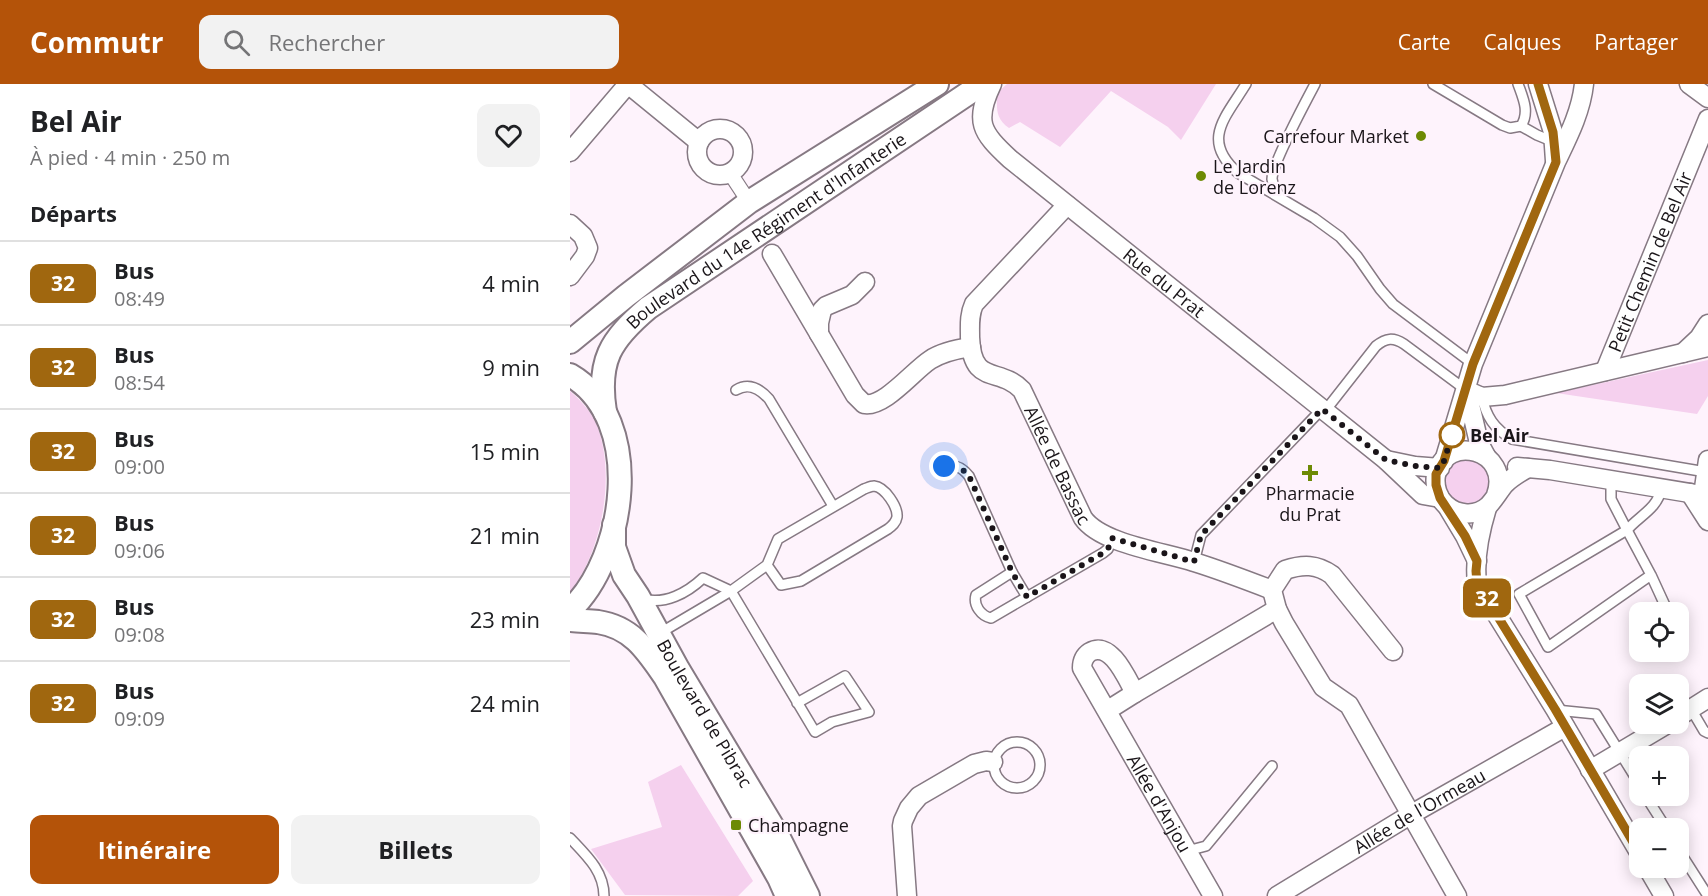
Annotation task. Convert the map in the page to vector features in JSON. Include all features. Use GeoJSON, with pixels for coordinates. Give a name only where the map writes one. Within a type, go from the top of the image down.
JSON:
{"type":"FeatureCollection","features":[{"type":"Feature","properties":{"kind":"street"},"geometry":{"type":"LineString","coordinates":[[570,152],[628,84],[699,142]]}},
{"type":"Feature","properties":{"kind":"street","name":"Boulevard du 14e Régiment d'Infanterie"},"geometry":{"type":"LineString","coordinates":[[570,342],[749,202],[937,84]]}},
{"type":"Feature","properties":{"kind":"street","name":"Boulevard du 14e Régiment d'Infanterie"},"geometry":{"type":"LineString","coordinates":[[605,412],[603,371],[607,357],[624,329],[648,308],[982,84]]}},
{"type":"Feature","properties":{"kind":"street","name":"Rue du Prat"},"geometry":{"type":"LineString","coordinates":[[992,84],[983,105],[984,126],[990,138],[1010,159],[1268,364],[1386,460],[1424,495],[1443,502]]}},
{"type":"Feature","properties":{"kind":"street"},"geometry":{"type":"LineString","coordinates":[[1538,84],[1561,140]]}},
{"type":"Feature","properties":{"kind":"street"},"geometry":{"type":"LineString","coordinates":[[1584,84],[1580,106],[1561,140],[1556,162],[1473,364],[1479,443],[1499,478],[1481,526],[1476,571],[1477,583],[1555,709],[1629,836]]}},
{"type":"Feature","properties":{"kind":"street"},"geometry":{"type":"LineString","coordinates":[[1689,84],[1708,98]]}},
{"type":"Feature","properties":{"kind":"street","name":"Petit Chemin de Bel Air"},"geometry":{"type":"LineString","coordinates":[[1605,371],[1708,119]]}},
{"type":"Feature","properties":{"kind":"street"},"geometry":{"type":"LineString","coordinates":[[717,129],[729,130],[741,143],[743,154],[739,165],[730,173],[718,175],[706,170],[697,154],[699,142],[706,133],[717,129]]}},
{"type":"Feature","properties":{"kind":"street"},"geometry":{"type":"LineString","coordinates":[[730,173],[749,202]]}},
{"type":"Feature","properties":{"kind":"street","name":"Allée de Bassac"},"geometry":{"type":"LineString","coordinates":[[1067,205],[974,304],[970,316],[971,347],[975,362],[982,370],[1012,382],[1022,390],[1083,518],[1093,528],[1112,538],[1194,562],[1272,590]]}},
{"type":"Feature","properties":{"kind":"street"},"geometry":{"type":"LineString","coordinates":[[570,224],[584,236],[588,248],[585,256],[570,276]]}},
{"type":"Feature","properties":{"kind":"street"},"geometry":{"type":"LineString","coordinates":[[772,254],[855,396],[867,405],[875,404],[889,395],[934,357],[971,347]]}},
{"type":"Feature","properties":{"kind":"street"},"geometry":{"type":"LineString","coordinates":[[819,334],[822,310],[852,295],[865,282]]}},
{"type":"Feature","properties":{"kind":"street"},"geometry":{"type":"LineString","coordinates":[[1683,353],[1699,338],[1708,324]]}},
{"type":"Feature","properties":{"kind":"street"},"geometry":{"type":"LineString","coordinates":[[1474,394],[1505,395],[1708,347]]}},
{"type":"Feature","properties":{"kind":"street"},"geometry":{"type":"LineString","coordinates":[[570,375],[592,392],[605,412],[613,431],[619,464],[614,525],[609,546],[595,579],[583,597],[570,610]]}},
{"type":"Feature","properties":{"kind":"street"},"geometry":{"type":"LineString","coordinates":[[1474,394],[1436,474],[1436,485],[1443,502],[1465,536],[1477,561]]}},
{"type":"Feature","properties":{"kind":"street"},"geometry":{"type":"LineString","coordinates":[[1442,464],[1454,452],[1469,450],[1479,452],[1489,459],[1528,468],[1700,495]]}},
{"type":"Feature","properties":{"kind":"street","name":"Rue du Prat"},"geometry":{"type":"LineString","coordinates":[[1386,460],[1415,466],[1442,464]]}},
{"type":"Feature","properties":{"kind":"street"},"geometry":{"type":"LineString","coordinates":[[1707,466],[1700,495],[1708,521]]}},
{"type":"Feature","properties":{"kind":"street"},"geometry":{"type":"LineString","coordinates":[[1443,502],[1461,514],[1474,513],[1492,501],[1505,484],[1517,474],[1528,468]]}},
{"type":"Feature","properties":{"kind":"street","name":"Boulevard de Pibrac"},"geometry":{"type":"LineString","coordinates":[[614,525],[614,547],[619,562],[624,575],[638,597],[648,637],[665,677],[787,896]]}},
{"type":"Feature","properties":{"kind":"street"},"geometry":{"type":"LineString","coordinates":[[1393,651],[1332,575],[1320,567],[1306,565],[1285,570],[1272,590],[1277,609],[1323,687],[1349,705],[1457,896]]}},
{"type":"Feature","properties":{"kind":"street"},"geometry":{"type":"LineString","coordinates":[[1108,710],[1277,609]]}},
{"type":"Feature","properties":{"kind":"street","name":"Boulevard de Pibrac"},"geometry":{"type":"LineString","coordinates":[[570,620],[607,624],[648,637],[678,669],[777,834],[808,896]]}},
{"type":"Feature","properties":{"kind":"street","name":"Allée d'Anjou"},"geometry":{"type":"LineString","coordinates":[[1135,693],[1113,657],[1099,650],[1091,652],[1084,658],[1082,668],[1214,896]]}},
{"type":"Feature","properties":{"kind":"street"},"geometry":{"type":"LineString","coordinates":[[1689,710],[1708,698]]}},
{"type":"Feature","properties":{"kind":"street","name":"Allée de l'Ormeau"},"geometry":{"type":"LineString","coordinates":[[1277,896],[1410,815],[1565,727]]}},
{"type":"Feature","properties":{"kind":"street"},"geometry":{"type":"LineString","coordinates":[[1590,770],[1651,734]]}},
{"type":"Feature","properties":{"kind":"street"},"geometry":{"type":"LineString","coordinates":[[906,896],[902,826],[909,808],[919,796],[974,764],[993,762]]}},
{"type":"Feature","properties":{"kind":"street"},"geometry":{"type":"LineString","coordinates":[[1653,878],[1664,896]]}},
{"type":"Feature","properties":{"kind":"lane"},"geometry":{"type":"LineString","coordinates":[[1246,84],[1219,130],[1219,149],[1228,165],[1314,218],[1340,237],[1358,256],[1393,304],[1473,364]]}},
{"type":"Feature","properties":{"kind":"lane"},"geometry":{"type":"LineString","coordinates":[[1283,199],[1275,188],[1273,175],[1315,84]]}},
{"type":"Feature","properties":{"kind":"lane"},"geometry":{"type":"LineString","coordinates":[[1433,84],[1510,128],[1521,126],[1526,114],[1518,84]]}},
{"type":"Feature","properties":{"kind":"lane"},"geometry":{"type":"LineString","coordinates":[[1521,126],[1537,135],[1561,140]]}},
{"type":"Feature","properties":{"kind":"lane"},"geometry":{"type":"LineString","coordinates":[[1194,562],[1201,535],[1324,410],[1384,339],[1398,340],[1474,394],[1495,427],[1512,439],[1707,466]]}},
{"type":"Feature","properties":{"kind":"lane"},"geometry":{"type":"LineString","coordinates":[[736,390],[741,387],[750,387],[759,390],[769,399],[833,506]]}},
{"type":"Feature","properties":{"kind":"lane"},"geometry":{"type":"LineString","coordinates":[[941,467],[959,466],[966,472],[1012,572],[1027,597]]}},
{"type":"Feature","properties":{"kind":"lane"},"geometry":{"type":"LineString","coordinates":[[1611,480],[1611,500],[1663,602]]}},
{"type":"Feature","properties":{"kind":"lane"},"geometry":{"type":"LineString","coordinates":[[648,637],[731,591],[767,565],[778,539],[864,489],[875,486],[887,495],[897,515],[894,524],[888,529],[801,581],[781,585],[767,565]]}},
{"type":"Feature","properties":{"kind":"lane"},"geometry":{"type":"LineString","coordinates":[[1651,575],[1548,647],[1519,594],[1627,530],[1654,505],[1660,496],[1661,489]]}},
{"type":"Feature","properties":{"kind":"lane"},"geometry":{"type":"LineString","coordinates":[[1012,572],[976,595],[976,605],[982,614],[991,618],[1103,553],[1108,549],[1112,538]]}},
{"type":"Feature","properties":{"kind":"lane"},"geometry":{"type":"LineString","coordinates":[[638,597],[655,601],[672,598],[703,578],[731,591],[814,732],[832,722],[869,712],[845,675],[797,703]]}},
{"type":"Feature","properties":{"kind":"lane"},"geometry":{"type":"LineString","coordinates":[[1555,709],[1596,714],[1629,767]]}},
{"type":"Feature","properties":{"kind":"lane"},"geometry":{"type":"LineString","coordinates":[[1689,717],[1708,733]]}},
{"type":"Feature","properties":{"kind":"lane"},"geometry":{"type":"LineString","coordinates":[[1007,743],[1023,743],[1031,746],[1036,753],[1040,760],[1040,768],[1038,776],[1026,787],[1009,788],[997,778],[993,770],[993,762],[995,754],[1007,743]]}},
{"type":"Feature","properties":{"kind":"lane"},"geometry":{"type":"LineString","coordinates":[[1187,851],[1206,846],[1272,766]]}},
{"type":"Feature","properties":{"kind":"lane"},"geometry":{"type":"LineString","coordinates":[[570,837],[590,859],[601,876],[604,896]]}},
{"type":"Feature","properties":{"kind":"lane"},"geometry":{"type":"LineString","coordinates":[[1689,866],[1708,896]]}},
{"type":"Feature","properties":{"kind":"shaded area"},"geometry":{"type":"Polygon","coordinates":[[[1007,84],[1216,84],[1181,140],[1168,127],[1111,91],[1060,147],[1020,122],[1009,128],[1001,121],[998,113],[997,93],[1007,84]]]}},
{"type":"Feature","properties":{"kind":"shaded area"},"geometry":{"type":"Polygon","coordinates":[[[1708,360],[1708,396],[1697,414],[1556,393],[1708,360]]]}},
{"type":"Feature","properties":{"kind":"shaded area"},"geometry":{"type":"Polygon","coordinates":[[[570,391],[588,410],[596,423],[602,443],[605,488],[603,511],[591,556],[570,593],[570,391]]]}},
{"type":"Feature","properties":{"kind":"shaded area"},"geometry":{"type":"Polygon","coordinates":[[[1462,458],[1480,462],[1487,468],[1490,477],[1486,494],[1473,505],[1464,506],[1455,503],[1443,489],[1445,469],[1462,458]]]}},
{"type":"Feature","properties":{"kind":"shaded area"},"geometry":{"type":"Polygon","coordinates":[[[681,765],[753,881],[738,896],[625,895],[591,849],[662,827],[648,782],[681,765]]]}},
{"type":"Feature","properties":{"kind":"bus line","name":"32"},"geometry":{"type":"LineString","coordinates":[[1538,84],[1553,132],[1556,162],[1473,364],[1444,461],[1436,474],[1436,485],[1440,498],[1465,536],[1477,561],[1477,583],[1629,835]]}},
{"type":"Feature","properties":{"kind":"place","name":"Carrefour Market"},"geometry":{"type":"Point","coordinates":[1421,136]}},
{"type":"Feature","properties":{"kind":"place","name":"Le Jardin de Lorenz"},"geometry":{"type":"Point","coordinates":[1201,176]}},
{"type":"Feature","properties":{"kind":"place","name":"Bel Air"},"geometry":{"type":"Point","coordinates":[1452,435]}},
{"type":"Feature","properties":{"kind":"place","name":"Pharmacie du Prat"},"geometry":{"type":"Point","coordinates":[1310,473]}},
{"type":"Feature","properties":{"kind":"place","name":"Champagne"},"geometry":{"type":"Point","coordinates":[736,825]}},
{"type":"Feature","properties":{"kind":"route"},"geometry":{"type":"LineString","coordinates":[[944,466],[959,466],[969,476],[1012,572],[1027,597],[1041,591],[1103,553],[1108,549],[1112,538],[1194,562],[1201,535],[1322,409],[1386,460],[1400,464],[1440,468],[1452,435]]}}]}
